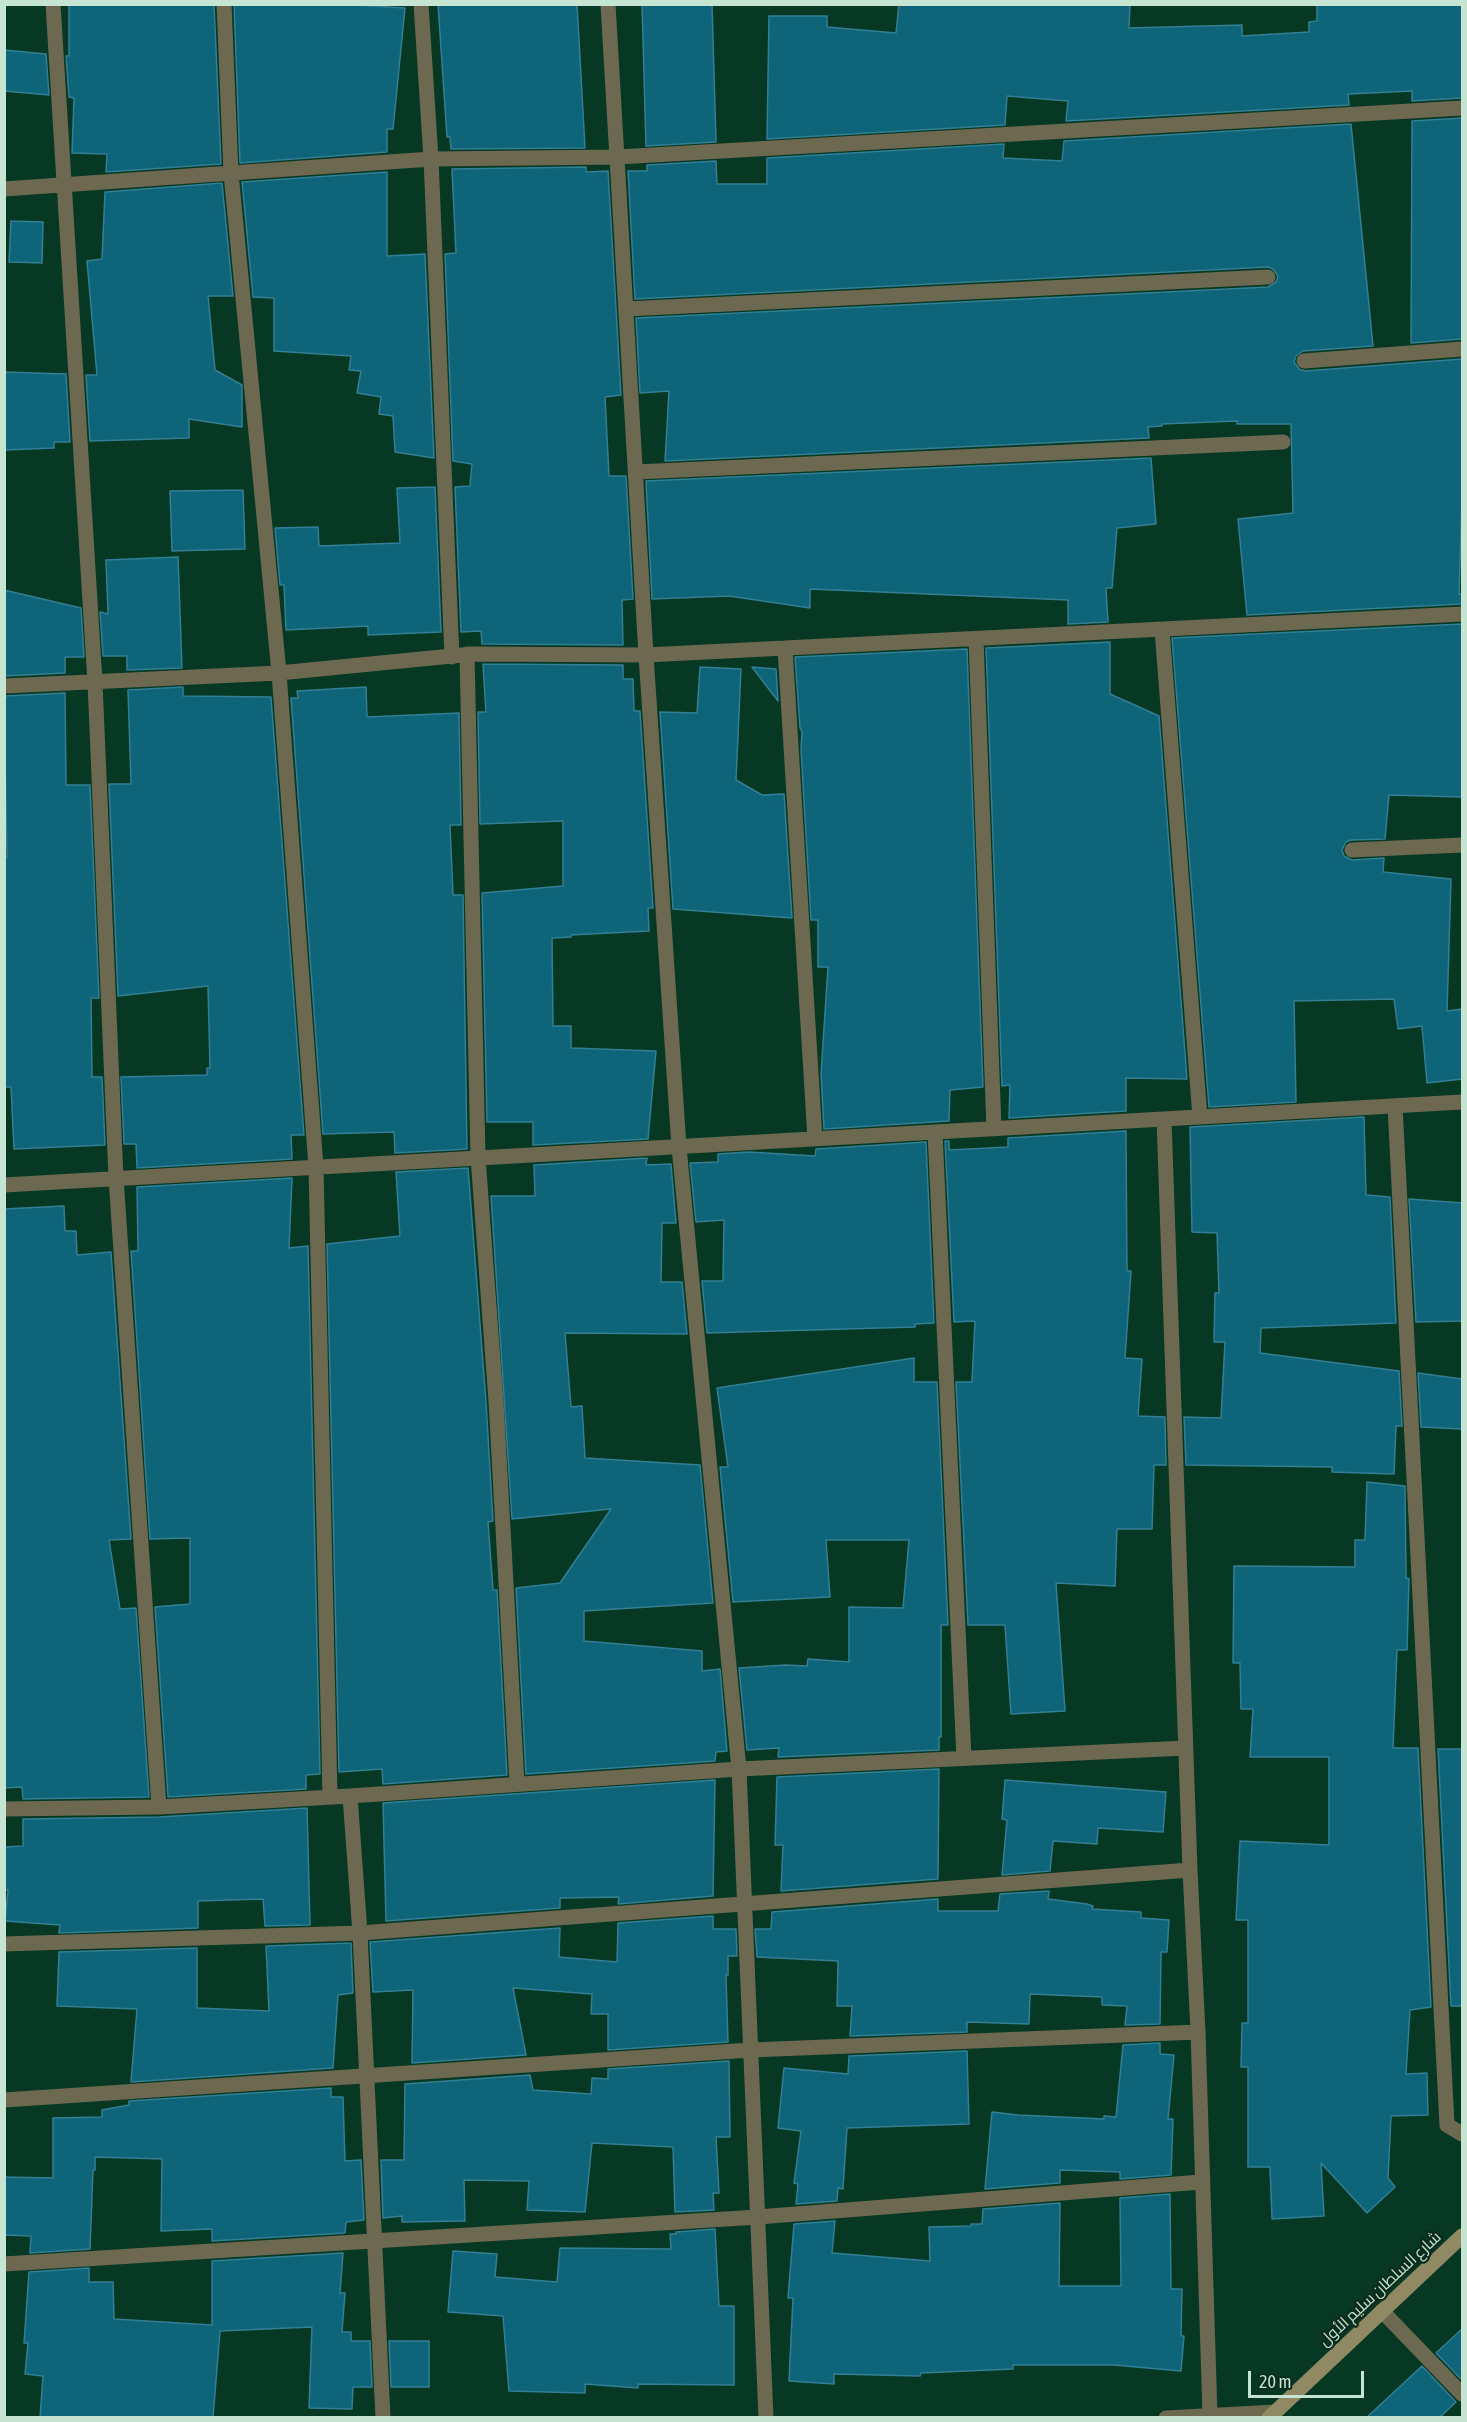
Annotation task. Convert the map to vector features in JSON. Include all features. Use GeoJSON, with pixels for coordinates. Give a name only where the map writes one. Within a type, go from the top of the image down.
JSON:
{"type":"FeatureCollection","features":[{"type":"Feature","properties":{"kind":"street"},"geometry":{"type":"LineString","coordinates":[[53,4],[95,682],[116,1179],[159,1807]]}},
{"type":"Feature","properties":{"kind":"street"},"geometry":{"type":"LineString","coordinates":[[224,4],[231,172],[279,673],[316,1167],[330,1797]]}},
{"type":"Feature","properties":{"kind":"street"},"geometry":{"type":"LineString","coordinates":[[421,4],[459,656],[478,1157],[496,1413],[517,1783]]}},
{"type":"Feature","properties":{"kind":"street"},"geometry":{"type":"LineString","coordinates":[[608,4],[646,655],[679,1146],[739,1769],[766,2418]]}},
{"type":"Feature","properties":{"kind":"street"},"geometry":{"type":"LineString","coordinates":[[4,189],[431,159],[618,157],[1462,108]]}},
{"type":"Feature","properties":{"kind":"street"},"geometry":{"type":"LineString","coordinates":[[626,309],[1268,277]]}},
{"type":"Feature","properties":{"kind":"street"},"geometry":{"type":"LineString","coordinates":[[1304,361],[1462,349]]}},
{"type":"Feature","properties":{"kind":"street"},"geometry":{"type":"LineString","coordinates":[[636,472],[1283,442]]}},
{"type":"Feature","properties":{"kind":"street"},"geometry":{"type":"LineString","coordinates":[[4,686],[279,673],[459,656],[646,655],[1462,614]]}},
{"type":"Feature","properties":{"kind":"street"},"geometry":{"type":"LineString","coordinates":[[1162,630],[1200,1117]]}},
{"type":"Feature","properties":{"kind":"street"},"geometry":{"type":"LineString","coordinates":[[976,639],[994,1129]]}},
{"type":"Feature","properties":{"kind":"street"},"geometry":{"type":"LineString","coordinates":[[785,648],[815,1139]]}},
{"type":"Feature","properties":{"kind":"street"},"geometry":{"type":"LineString","coordinates":[[1352,850],[1462,845]]}},
{"type":"Feature","properties":{"kind":"street"},"geometry":{"type":"LineString","coordinates":[[4,1185],[1462,1102]]}},
{"type":"Feature","properties":{"kind":"street"},"geometry":{"type":"LineString","coordinates":[[1395,1106],[1447,2125],[1462,2134]]}},
{"type":"Feature","properties":{"kind":"street"},"geometry":{"type":"LineString","coordinates":[[1164,1119],[1210,2415]]}},
{"type":"Feature","properties":{"kind":"street"},"geometry":{"type":"LineString","coordinates":[[935,1132],[964,1758]]}},
{"type":"Feature","properties":{"kind":"street"},"geometry":{"type":"LineString","coordinates":[[4,1809],[159,1807],[739,1769],[1186,1748]]}},
{"type":"Feature","properties":{"kind":"street"},"geometry":{"type":"LineString","coordinates":[[351,1796],[360,1933],[383,2418]]}},
{"type":"Feature","properties":{"kind":"street"},"geometry":{"type":"LineString","coordinates":[[4,1944],[360,1933],[1190,1870]]}},
{"type":"Feature","properties":{"kind":"street"},"geometry":{"type":"LineString","coordinates":[[4,2100],[751,2050],[1198,2032]]}},
{"type":"Feature","properties":{"kind":"street"},"geometry":{"type":"LineString","coordinates":[[4,2264],[758,2217],[1201,2182]]}},
{"type":"Feature","properties":{"kind":"street","name":"شارع السلطان سليم الأول"},"geometry":{"type":"LineString","coordinates":[[1272,2415],[1462,2236]]}},
{"type":"Feature","properties":{"kind":"street"},"geometry":{"type":"LineString","coordinates":[[1382,2311],[1462,2394]]}},
{"type":"Feature","properties":{"kind":"street"},"geometry":{"type":"LineString","coordinates":[[1166,2418],[1272,2415]]}},
{"type":"Feature","properties":{"kind":"building"},"geometry":{"type":"Polygon","coordinates":[[[69,4],[214,4],[221,164],[106,172],[107,154],[72,153],[74,98],[69,97],[66,56],[69,56],[69,4]]]}},
{"type":"Feature","properties":{"kind":"building"},"geometry":{"type":"Polygon","coordinates":[[[234,4],[340,4],[405,8],[393,129],[387,129],[387,152],[240,163],[234,4]]]}},
{"type":"Feature","properties":{"kind":"building"},"geometry":{"type":"Polygon","coordinates":[[[438,4],[577,4],[585,148],[451,149],[450,137],[447,137],[438,4]]]}},
{"type":"Feature","properties":{"kind":"building"},"geometry":{"type":"Polygon","coordinates":[[[642,4],[712,4],[716,142],[646,146],[642,4]]]}},
{"type":"Feature","properties":{"kind":"building"},"geometry":{"type":"Polygon","coordinates":[[[899,4],[1130,4],[1129,28],[1242,25],[1242,36],[1309,32],[1309,22],[1317,21],[1317,4],[1462,4],[1462,98],[1412,101],[1412,91],[1348,94],[1349,105],[1066,121],[1068,101],[1007,96],[1005,125],[767,139],[769,16],[827,16],[827,27],[896,33],[899,4]]]}},
{"type":"Feature","properties":{"kind":"building"},"geometry":{"type":"Polygon","coordinates":[[[4,50],[46,54],[49,95],[4,91],[4,50]]]}},
{"type":"Feature","properties":{"kind":"building"},"geometry":{"type":"Polygon","coordinates":[[[1462,118],[1462,339],[1411,343],[1412,121],[1462,118]]]}},
{"type":"Feature","properties":{"kind":"building"},"geometry":{"type":"Polygon","coordinates":[[[1351,124],[1373,346],[1303,351],[1296,356],[1294,362],[1299,369],[1305,371],[1462,359],[1459,594],[1462,594],[1462,604],[1247,615],[1238,519],[1293,513],[1291,424],[1237,424],[1237,421],[1162,424],[1162,426],[1148,427],[1149,438],[665,461],[669,391],[640,393],[636,318],[1268,287],[1276,282],[1278,276],[1273,269],[1268,267],[635,299],[628,171],[647,171],[647,165],[716,161],[717,184],[767,184],[767,158],[1004,144],[1003,158],[1062,161],[1064,141],[1351,124]]]}},
{"type":"Feature","properties":{"kind":"building"},"geometry":{"type":"Polygon","coordinates":[[[586,167],[586,172],[608,171],[621,395],[605,397],[609,476],[626,476],[633,599],[622,600],[623,645],[482,644],[481,631],[461,632],[455,487],[470,486],[472,464],[453,461],[445,254],[456,253],[452,169],[586,167]]]}},
{"type":"Feature","properties":{"kind":"building"},"geometry":{"type":"Polygon","coordinates":[[[387,172],[387,256],[425,254],[434,458],[395,452],[393,416],[379,414],[381,397],[357,393],[361,371],[349,370],[351,356],[274,351],[274,298],[253,297],[242,182],[387,172]]]}},
{"type":"Feature","properties":{"kind":"building"},"geometry":{"type":"Polygon","coordinates":[[[222,183],[233,296],[208,296],[215,370],[242,385],[242,427],[189,419],[189,438],[90,441],[86,375],[97,375],[87,261],[102,259],[105,192],[222,183]]]}},
{"type":"Feature","properties":{"kind":"building"},"geometry":{"type":"Polygon","coordinates":[[[11,221],[43,222],[42,263],[9,262],[11,221]]]}},
{"type":"Feature","properties":{"kind":"building"},"geometry":{"type":"Polygon","coordinates":[[[4,372],[66,374],[70,442],[54,442],[54,448],[4,450],[4,372]]]}},
{"type":"Feature","properties":{"kind":"building"},"geometry":{"type":"Polygon","coordinates":[[[1151,458],[1156,524],[1117,528],[1112,588],[1106,588],[1108,622],[1068,624],[1068,600],[810,589],[810,608],[729,596],[652,599],[646,481],[1151,458]]]}},
{"type":"Feature","properties":{"kind":"building"},"geometry":{"type":"Polygon","coordinates":[[[435,487],[441,632],[368,635],[368,626],[286,630],[284,585],[280,585],[275,528],[318,527],[319,546],[400,543],[397,488],[435,487]]]}},
{"type":"Feature","properties":{"kind":"building"},"geometry":{"type":"Polygon","coordinates":[[[243,490],[245,549],[172,551],[170,491],[243,490]]]}},
{"type":"Feature","properties":{"kind":"building"},"geometry":{"type":"Polygon","coordinates":[[[178,557],[182,668],[127,670],[127,656],[103,656],[100,612],[108,614],[106,560],[178,557]]]}},
{"type":"Feature","properties":{"kind":"building"},"geometry":{"type":"Polygon","coordinates":[[[4,590],[81,608],[84,657],[65,657],[65,673],[4,676],[4,590]]]}},
{"type":"Feature","properties":{"kind":"building"},"geometry":{"type":"Polygon","coordinates":[[[1462,624],[1462,797],[1389,795],[1385,839],[1351,840],[1346,842],[1342,850],[1344,856],[1352,860],[1384,858],[1383,872],[1451,879],[1447,1011],[1462,1009],[1462,1079],[1427,1083],[1422,1026],[1398,1029],[1394,999],[1294,1001],[1296,1102],[1209,1107],[1172,638],[1462,624]]]}},
{"type":"Feature","properties":{"kind":"building"},"geometry":{"type":"Polygon","coordinates":[[[1110,642],[1110,694],[1159,716],[1187,1079],[1126,1078],[1126,1111],[1009,1118],[1010,1085],[1002,1086],[986,648],[1110,642]]]}},
{"type":"Feature","properties":{"kind":"building"},"geometry":{"type":"Polygon","coordinates":[[[967,649],[983,1087],[950,1090],[949,1121],[824,1129],[821,1074],[828,967],[818,967],[818,920],[811,920],[801,750],[802,732],[795,657],[967,649]]]}},
{"type":"Feature","properties":{"kind":"building"},"geometry":{"type":"Polygon","coordinates":[[[483,664],[623,665],[623,679],[633,679],[634,711],[640,711],[653,908],[648,908],[649,931],[552,938],[553,1026],[571,1026],[571,1048],[656,1051],[648,1139],[533,1145],[533,1122],[487,1122],[482,893],[563,886],[563,821],[480,824],[478,712],[486,712],[483,664]]]}},
{"type":"Feature","properties":{"kind":"building"},"geometry":{"type":"Polygon","coordinates":[[[700,667],[741,669],[736,780],[762,795],[784,794],[792,918],[673,909],[660,712],[697,713],[700,667]]]}},
{"type":"Feature","properties":{"kind":"building"},"geometry":{"type":"Polygon","coordinates":[[[752,667],[776,669],[778,701],[752,667]]]}},
{"type":"Feature","properties":{"kind":"building"},"geometry":{"type":"Polygon","coordinates":[[[183,687],[183,696],[271,697],[304,1135],[291,1135],[292,1159],[137,1168],[136,1144],[124,1144],[121,1077],[207,1075],[207,1068],[210,1068],[208,986],[118,996],[109,784],[131,784],[128,690],[183,687]]]}},
{"type":"Feature","properties":{"kind":"building"},"geometry":{"type":"Polygon","coordinates":[[[366,687],[367,717],[459,713],[461,825],[450,825],[453,895],[463,895],[467,1149],[395,1153],[394,1132],[323,1134],[291,698],[298,698],[297,691],[366,687]]]}},
{"type":"Feature","properties":{"kind":"building"},"geometry":{"type":"Polygon","coordinates":[[[65,693],[66,785],[90,785],[99,998],[91,998],[92,1077],[102,1077],[105,1145],[14,1149],[11,1087],[4,1087],[4,858],[7,858],[4,696],[65,693]]]}},
{"type":"Feature","properties":{"kind":"building"},"geometry":{"type":"Polygon","coordinates":[[[1364,1117],[1366,1195],[1390,1197],[1396,1323],[1261,1328],[1260,1353],[1399,1371],[1402,1426],[1396,1426],[1394,1474],[1332,1472],[1332,1467],[1186,1465],[1184,1417],[1221,1418],[1225,1342],[1214,1342],[1215,1293],[1219,1293],[1217,1233],[1192,1232],[1190,1127],[1364,1117]]]}},
{"type":"Feature","properties":{"kind":"building"},"geometry":{"type":"Polygon","coordinates":[[[1126,1131],[1127,1271],[1131,1271],[1125,1358],[1142,1359],[1138,1416],[1165,1417],[1166,1465],[1154,1465],[1152,1529],[1117,1529],[1115,1586],[1056,1583],[1065,1711],[1011,1714],[1005,1625],[968,1625],[956,1382],[972,1382],[975,1321],[954,1322],[945,1141],[949,1141],[949,1150],[1008,1147],[1008,1138],[1126,1131]]]}},
{"type":"Feature","properties":{"kind":"building"},"geometry":{"type":"Polygon","coordinates":[[[926,1142],[934,1323],[915,1324],[915,1327],[707,1333],[702,1281],[723,1281],[724,1220],[696,1222],[690,1163],[718,1162],[718,1154],[749,1152],[815,1156],[816,1149],[926,1142]]]}},
{"type":"Feature","properties":{"kind":"building"},"geometry":{"type":"Polygon","coordinates":[[[647,1158],[646,1165],[671,1164],[676,1223],[662,1223],[661,1282],[682,1282],[687,1334],[565,1333],[571,1407],[582,1406],[585,1458],[700,1465],[713,1603],[584,1611],[584,1641],[702,1651],[702,1671],[720,1669],[727,1751],[716,1752],[715,1761],[526,1774],[516,1588],[560,1583],[611,1509],[512,1519],[491,1196],[535,1196],[534,1165],[647,1158]]]}},
{"type":"Feature","properties":{"kind":"building"},"geometry":{"type":"Polygon","coordinates":[[[468,1168],[486,1402],[493,1521],[488,1522],[493,1590],[497,1590],[507,1775],[383,1784],[382,1769],[339,1772],[327,1244],[400,1236],[396,1172],[468,1168]]]}},
{"type":"Feature","properties":{"kind":"building"},"geometry":{"type":"Polygon","coordinates":[[[292,1178],[289,1248],[308,1246],[320,1774],[306,1775],[306,1789],[168,1797],[155,1607],[190,1604],[190,1538],[150,1539],[131,1251],[138,1251],[137,1187],[292,1178]]]}},
{"type":"Feature","properties":{"kind":"building"},"geometry":{"type":"Polygon","coordinates":[[[1409,1199],[1462,1203],[1462,1321],[1416,1322],[1409,1199]]]}},
{"type":"Feature","properties":{"kind":"building"},"geometry":{"type":"Polygon","coordinates":[[[64,1206],[65,1231],[76,1231],[77,1255],[111,1252],[131,1539],[109,1540],[120,1609],[136,1608],[149,1797],[23,1799],[22,1787],[4,1788],[4,1209],[64,1206]]]}},
{"type":"Feature","properties":{"kind":"building"},"geometry":{"type":"Polygon","coordinates":[[[914,1358],[914,1382],[937,1382],[948,1625],[941,1625],[939,1750],[778,1757],[779,1748],[747,1750],[739,1668],[807,1666],[808,1659],[849,1662],[849,1607],[903,1608],[909,1540],[826,1540],[830,1597],[733,1602],[720,1467],[728,1467],[717,1388],[914,1358]]]}},
{"type":"Feature","properties":{"kind":"building"},"geometry":{"type":"Polygon","coordinates":[[[1418,1373],[1462,1379],[1462,1429],[1421,1427],[1418,1373]]]}},
{"type":"Feature","properties":{"kind":"building"},"geometry":{"type":"Polygon","coordinates":[[[1367,1482],[1405,1486],[1406,1578],[1409,1579],[1407,1650],[1397,1650],[1393,1748],[1418,1748],[1431,2007],[1410,2010],[1406,2074],[1427,2073],[1428,2115],[1391,2116],[1388,2178],[1395,2187],[1367,2213],[1321,2163],[1324,2216],[1272,2219],[1270,2167],[1248,2167],[1248,2067],[1241,2067],[1242,2023],[1248,2023],[1248,1920],[1236,1920],[1240,1841],[1329,1845],[1329,1757],[1250,1757],[1253,1709],[1241,1709],[1240,1663],[1233,1663],[1234,1566],[1355,1567],[1355,1540],[1365,1540],[1367,1482]]]}},
{"type":"Feature","properties":{"kind":"building"},"geometry":{"type":"Polygon","coordinates":[[[1438,1749],[1462,1749],[1462,2006],[1451,2006],[1438,1749]]]}},
{"type":"Feature","properties":{"kind":"building"},"geometry":{"type":"Polygon","coordinates":[[[939,1769],[938,1879],[781,1891],[783,1845],[775,1845],[777,1777],[939,1769]]]}},
{"type":"Feature","properties":{"kind":"building"},"geometry":{"type":"Polygon","coordinates":[[[715,1780],[713,1896],[618,1904],[619,1897],[560,1898],[560,1908],[386,1921],[383,1803],[715,1780]]]}},
{"type":"Feature","properties":{"kind":"building"},"geometry":{"type":"Polygon","coordinates":[[[1005,1780],[1166,1792],[1163,1832],[1098,1828],[1097,1844],[1053,1841],[1050,1871],[1002,1875],[1007,1820],[1002,1819],[1005,1780]]]}},
{"type":"Feature","properties":{"kind":"building"},"geometry":{"type":"Polygon","coordinates":[[[307,1808],[310,1925],[265,1926],[263,1899],[198,1901],[198,1928],[59,1933],[60,1925],[5,1921],[8,1890],[4,1890],[4,1847],[23,1846],[23,1819],[159,1817],[307,1808]]]}},
{"type":"Feature","properties":{"kind":"building"},"geometry":{"type":"Polygon","coordinates":[[[1049,1891],[1048,1899],[1087,1904],[1093,1906],[1092,1909],[1141,1912],[1141,1918],[1169,1920],[1167,1952],[1161,1952],[1160,2024],[1125,2025],[1127,2006],[1102,2005],[1102,1997],[1030,1994],[1029,2024],[967,2022],[967,2032],[850,2036],[852,2006],[837,2006],[838,1961],[757,1957],[755,1929],[771,1929],[772,1912],[938,1899],[938,1911],[998,1911],[1000,1894],[1049,1891]]]}},
{"type":"Feature","properties":{"kind":"building"},"geometry":{"type":"Polygon","coordinates":[[[713,1916],[713,1929],[736,1929],[737,1956],[728,1956],[728,1975],[726,1975],[728,2042],[608,2050],[608,2014],[591,2014],[592,1994],[513,1988],[526,2055],[412,2063],[413,1990],[373,1992],[370,1942],[560,1928],[559,1957],[617,1962],[618,1923],[713,1916]]]}},
{"type":"Feature","properties":{"kind":"building"},"geometry":{"type":"Polygon","coordinates":[[[351,1943],[353,1993],[338,1995],[333,2068],[131,2082],[137,2009],[57,2006],[59,1952],[197,1948],[197,2008],[269,2011],[266,1946],[351,1943]]]}},
{"type":"Feature","properties":{"kind":"building"},"geometry":{"type":"Polygon","coordinates":[[[1160,2043],[1160,2054],[1174,2055],[1168,2119],[1173,2119],[1171,2175],[1120,2179],[1120,2172],[1060,2170],[1060,2183],[985,2189],[992,2112],[1104,2119],[1104,2116],[1116,2117],[1123,2045],[1160,2043]]]}},
{"type":"Feature","properties":{"kind":"building"},"geometry":{"type":"Polygon","coordinates":[[[967,2051],[969,2124],[847,2128],[843,2189],[838,2188],[837,2201],[796,2204],[798,2184],[794,2183],[801,2131],[778,2128],[784,2068],[848,2074],[849,2056],[967,2051]]]}},
{"type":"Feature","properties":{"kind":"building"},"geometry":{"type":"Polygon","coordinates":[[[729,2061],[730,2137],[716,2137],[719,2193],[713,2193],[714,2210],[675,2212],[673,2147],[592,2143],[585,2212],[527,2210],[529,2181],[464,2180],[465,2221],[402,2222],[402,2216],[383,2218],[381,2160],[404,2160],[405,2084],[530,2075],[533,2090],[591,2094],[592,2078],[608,2079],[608,2069],[729,2061]]]}},
{"type":"Feature","properties":{"kind":"building"},"geometry":{"type":"Polygon","coordinates":[[[331,2088],[331,2097],[343,2097],[345,2161],[361,2160],[364,2220],[346,2222],[345,2233],[212,2241],[212,2229],[161,2231],[162,2159],[95,2157],[90,2249],[30,2253],[31,2236],[4,2235],[4,2177],[53,2178],[53,2118],[102,2117],[102,2110],[129,2105],[129,2101],[331,2088]]]}},
{"type":"Feature","properties":{"kind":"building"},"geometry":{"type":"Polygon","coordinates":[[[1170,2194],[1171,2289],[1182,2289],[1181,2336],[1184,2336],[1181,2371],[1114,2365],[1013,2365],[1013,2369],[921,2373],[920,2376],[834,2374],[834,2384],[789,2381],[793,2298],[788,2298],[794,2224],[835,2221],[832,2253],[930,2261],[929,2227],[982,2224],[983,2209],[1060,2203],[1059,2286],[1121,2286],[1120,2198],[1170,2194]]]}},
{"type":"Feature","properties":{"kind":"building"},"geometry":{"type":"Polygon","coordinates":[[[715,2229],[719,2306],[734,2306],[734,2385],[638,2384],[638,2388],[585,2384],[585,2393],[509,2391],[503,2316],[448,2312],[453,2251],[497,2254],[495,2277],[557,2282],[560,2248],[671,2249],[670,2234],[715,2229]]]}},
{"type":"Feature","properties":{"kind":"building"},"geometry":{"type":"Polygon","coordinates":[[[343,2253],[340,2293],[345,2293],[342,2332],[351,2332],[351,2341],[370,2341],[372,2387],[353,2387],[352,2409],[309,2408],[312,2327],[220,2331],[213,2418],[40,2418],[43,2376],[25,2374],[28,2343],[24,2343],[29,2272],[89,2268],[89,2282],[113,2282],[114,2319],[212,2325],[212,2261],[343,2253]]]}},
{"type":"Feature","properties":{"kind":"building"},"geometry":{"type":"Polygon","coordinates":[[[1462,2329],[1462,2380],[1436,2353],[1462,2329]]]}},
{"type":"Feature","properties":{"kind":"building"},"geometry":{"type":"Polygon","coordinates":[[[389,2341],[429,2341],[429,2387],[391,2387],[389,2341]]]}},
{"type":"Feature","properties":{"kind":"building"},"geometry":{"type":"Polygon","coordinates":[[[1422,2366],[1456,2402],[1439,2418],[1366,2418],[1422,2366]]]}}]}
